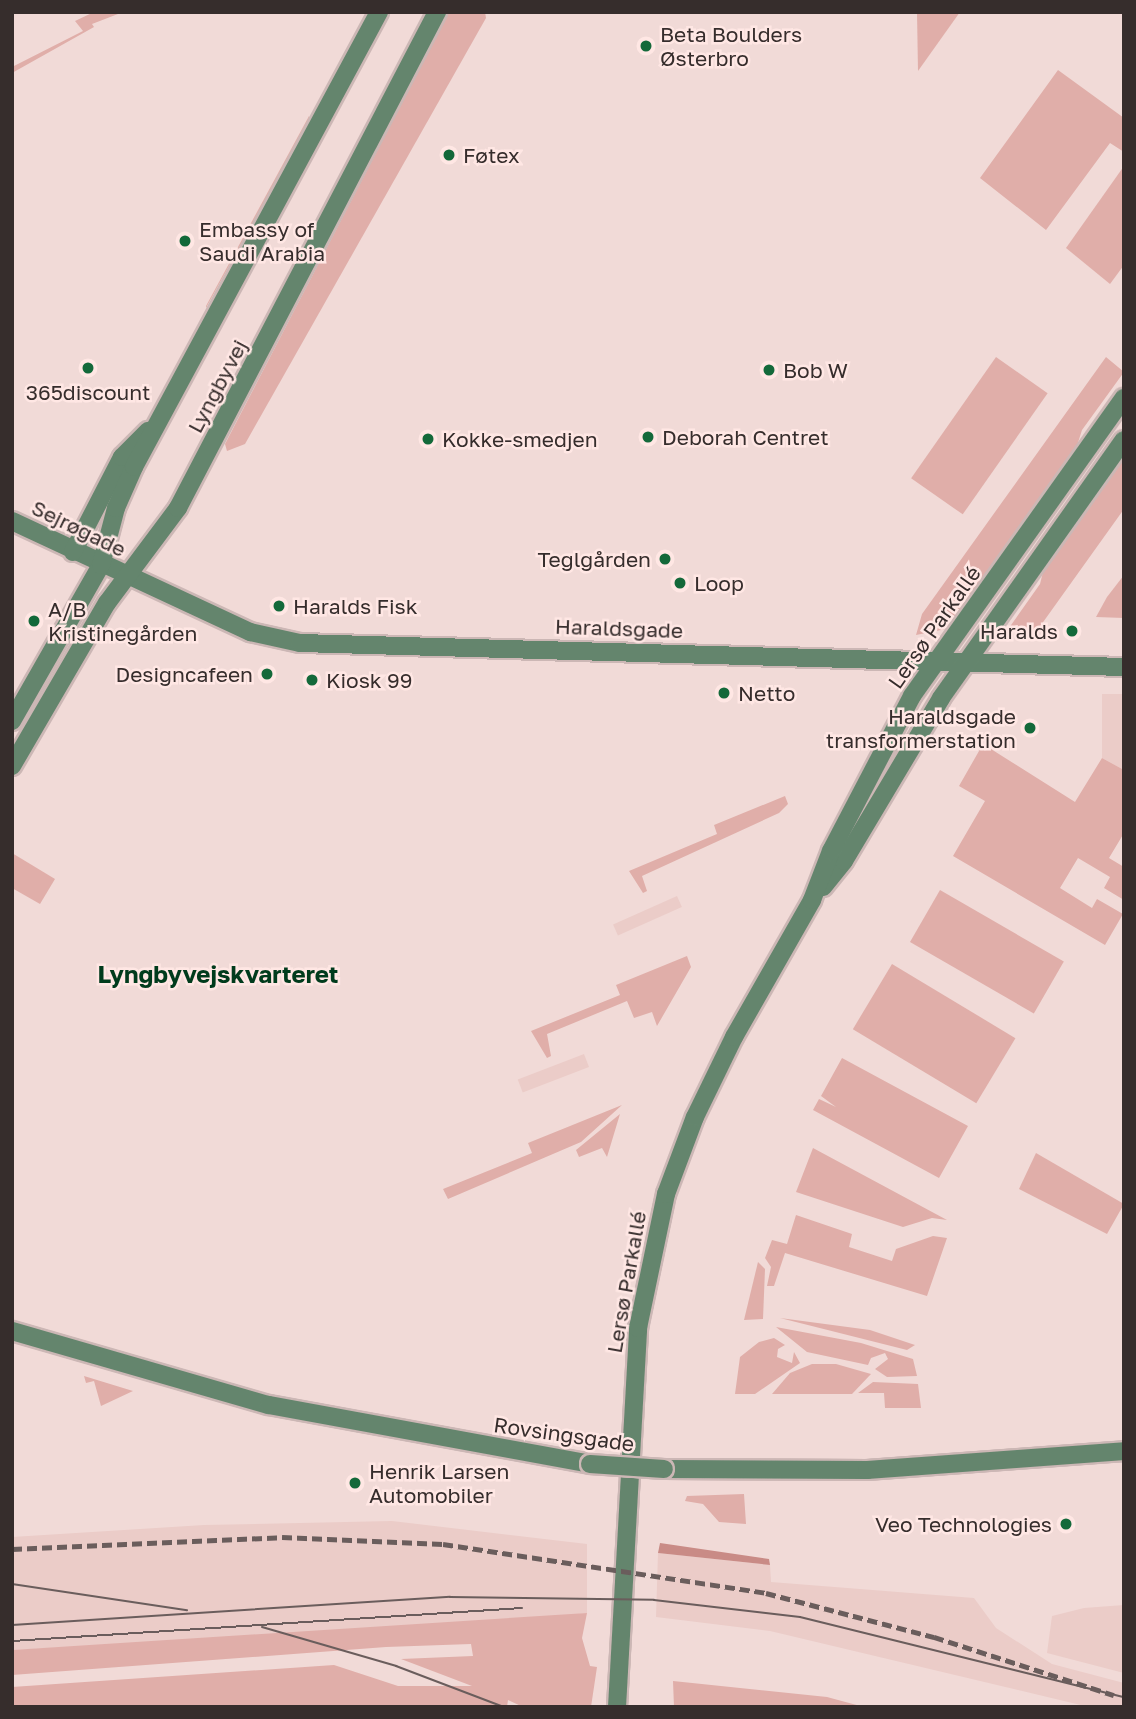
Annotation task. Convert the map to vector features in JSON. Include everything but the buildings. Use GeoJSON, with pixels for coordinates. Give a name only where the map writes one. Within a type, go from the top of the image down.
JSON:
{"type":"FeatureCollection","features":[{"type":"Feature","properties":{"kind":"street","name":"Lyngbyvej"},"geometry":{"type":"LineString","coordinates":[[12,721],[101,565],[122,492],[157,424],[379,12]]}},
{"type":"Feature","properties":{"kind":"street","name":"Lyngbyvej"},"geometry":{"type":"LineString","coordinates":[[12,766],[127,577],[178,508],[437,12]]}},
{"type":"Feature","properties":{"kind":"street","name":"Lersø Parkallé"},"geometry":{"type":"LineString","coordinates":[[617,1707],[633,1379],[638,1328],[666,1194],[714,1075],[812,901],[831,851],[884,748],[936,662],[1124,398]]}},
{"type":"Feature","properties":{"kind":"street"},"geometry":{"type":"LineString","coordinates":[[74,552],[122,457],[157,424]]}},
{"type":"Feature","properties":{"kind":"street","name":"Lersø Parkallé"},"geometry":{"type":"LineString","coordinates":[[812,901],[844,861],[966,663],[1124,440]]}},
{"type":"Feature","properties":{"kind":"street","name":"Sejrøgade"},"geometry":{"type":"LineString","coordinates":[[12,521],[127,577]]}},
{"type":"Feature","properties":{"kind":"street","name":"Haraldsgade"},"geometry":{"type":"LineString","coordinates":[[127,577],[250,632],[300,643],[1124,667]]}},
{"type":"Feature","properties":{"kind":"street","name":"Rovsingsgade"},"geometry":{"type":"LineString","coordinates":[[12,1331],[269,1405],[590,1465],[664,1469],[867,1470],[1124,1451]]}},
{"type":"Feature","properties":{"kind":"shaded area"},"geometry":{"type":"Polygon","coordinates":[[[94,12],[118,14],[92,24],[94,27],[12,73],[12,67],[83,31],[75,21],[94,12]]]}},
{"type":"Feature","properties":{"kind":"shaded area"},"geometry":{"type":"Polygon","coordinates":[[[449,12],[485,12],[486,18],[245,444],[227,451],[225,444],[449,12]]]}},
{"type":"Feature","properties":{"kind":"shaded area"},"geometry":{"type":"Polygon","coordinates":[[[917,12],[960,12],[918,71],[917,12]]]}},
{"type":"Feature","properties":{"kind":"shaded area"},"geometry":{"type":"Polygon","coordinates":[[[1058,70],[1124,118],[1124,152],[1110,143],[1046,230],[980,178],[1058,70]]]}},
{"type":"Feature","properties":{"kind":"shaded area"},"geometry":{"type":"Polygon","coordinates":[[[309,116],[310,119],[206,308],[206,306],[309,116]]]}},
{"type":"Feature","properties":{"kind":"shaded area"},"geometry":{"type":"Polygon","coordinates":[[[1124,166],[1124,265],[1110,284],[1066,248],[1124,166]]]}},
{"type":"Feature","properties":{"kind":"shaded area"},"geometry":{"type":"Polygon","coordinates":[[[996,357],[1048,393],[963,514],[911,478],[996,357]]]}},
{"type":"Feature","properties":{"kind":"shaded area"},"geometry":{"type":"Polygon","coordinates":[[[1106,357],[1124,372],[1082,430],[1075,452],[951,628],[916,635],[922,614],[1106,357]]]}},
{"type":"Feature","properties":{"kind":"shaded area"},"geometry":{"type":"Polygon","coordinates":[[[1124,453],[1124,509],[1031,639],[1009,628],[1040,584],[1045,564],[1124,453]]]}},
{"type":"Feature","properties":{"kind":"shaded area"},"geometry":{"type":"Polygon","coordinates":[[[1124,575],[1124,618],[1096,617],[1107,597],[1124,575]]]}},
{"type":"Feature","properties":{"kind":"shaded area"},"geometry":{"type":"Polygon","coordinates":[[[1102,694],[1124,694],[1124,770],[1102,758],[1102,694]]]}},
{"type":"Feature","properties":{"kind":"shaded area"},"geometry":{"type":"Polygon","coordinates":[[[983,744],[1075,802],[1102,758],[1124,770],[1124,833],[1109,858],[1124,867],[1124,900],[1104,888],[1110,877],[1078,858],[1060,888],[1092,908],[1097,899],[1123,914],[1105,945],[953,856],[985,801],[959,786],[983,744]]]}},
{"type":"Feature","properties":{"kind":"shaded area"},"geometry":{"type":"Polygon","coordinates":[[[785,796],[788,804],[779,813],[642,876],[647,891],[643,893],[629,871],[717,834],[714,825],[785,796]]]}},
{"type":"Feature","properties":{"kind":"shaded area"},"geometry":{"type":"Polygon","coordinates":[[[12,853],[55,879],[40,904],[12,888],[12,853]]]}},
{"type":"Feature","properties":{"kind":"shaded area"},"geometry":{"type":"Polygon","coordinates":[[[940,890],[1064,962],[1034,1013],[910,942],[940,890]]]}},
{"type":"Feature","properties":{"kind":"shaded area"},"geometry":{"type":"Polygon","coordinates":[[[677,896],[682,907],[618,935],[613,924],[677,896]]]}},
{"type":"Feature","properties":{"kind":"shaded area"},"geometry":{"type":"Polygon","coordinates":[[[687,956],[691,967],[657,1026],[652,1012],[634,1018],[627,1001],[547,1034],[551,1056],[547,1058],[531,1031],[620,995],[616,985],[687,956]]]}},
{"type":"Feature","properties":{"kind":"shaded area"},"geometry":{"type":"Polygon","coordinates":[[[892,964],[1015,1038],[976,1103],[853,1029],[892,964]]]}},
{"type":"Feature","properties":{"kind":"shaded area"},"geometry":{"type":"Polygon","coordinates":[[[584,1054],[589,1067],[523,1093],[518,1079],[584,1054]]]}},
{"type":"Feature","properties":{"kind":"shaded area"},"geometry":{"type":"Polygon","coordinates":[[[842,1058],[968,1126],[939,1178],[813,1110],[819,1099],[836,1107],[821,1096],[842,1058]]]}},
{"type":"Feature","properties":{"kind":"shaded area"},"geometry":{"type":"Polygon","coordinates":[[[622,1105],[581,1142],[448,1199],[443,1189],[532,1153],[528,1143],[622,1105]]]}},
{"type":"Feature","properties":{"kind":"shaded area"},"geometry":{"type":"Polygon","coordinates":[[[620,1114],[607,1157],[602,1148],[579,1157],[576,1150],[620,1114]]]}},
{"type":"Feature","properties":{"kind":"shaded area"},"geometry":{"type":"Polygon","coordinates":[[[813,1148],[947,1220],[932,1218],[903,1227],[796,1192],[813,1148]]]}},
{"type":"Feature","properties":{"kind":"shaded area"},"geometry":{"type":"Polygon","coordinates":[[[1036,1153],[1124,1204],[1107,1234],[1019,1189],[1036,1153]]]}},
{"type":"Feature","properties":{"kind":"shaded area"},"geometry":{"type":"Polygon","coordinates":[[[796,1215],[852,1234],[849,1247],[892,1261],[896,1249],[933,1236],[947,1238],[927,1296],[785,1253],[774,1286],[767,1286],[771,1267],[765,1258],[772,1240],[787,1244],[796,1215]]]}},
{"type":"Feature","properties":{"kind":"shaded area"},"geometry":{"type":"Polygon","coordinates":[[[758,1262],[765,1269],[763,1319],[744,1320],[758,1262]]]}},
{"type":"Feature","properties":{"kind":"shaded area"},"geometry":{"type":"Polygon","coordinates":[[[780,1318],[870,1330],[915,1345],[907,1350],[780,1318]]]}},
{"type":"Feature","properties":{"kind":"shaded area"},"geometry":{"type":"Polygon","coordinates":[[[776,1327],[861,1343],[913,1359],[917,1376],[887,1377],[875,1369],[888,1359],[885,1353],[871,1358],[868,1365],[807,1352],[776,1327]]]}},
{"type":"Feature","properties":{"kind":"shaded area"},"geometry":{"type":"Polygon","coordinates":[[[774,1338],[785,1345],[778,1349],[777,1357],[792,1363],[794,1352],[800,1363],[755,1394],[735,1394],[740,1357],[759,1342],[774,1338]]]}},
{"type":"Feature","properties":{"kind":"shaded area"},"geometry":{"type":"Polygon","coordinates":[[[812,1364],[836,1364],[871,1374],[852,1394],[772,1394],[790,1373],[812,1364]]]}},
{"type":"Feature","properties":{"kind":"shaded area"},"geometry":{"type":"Polygon","coordinates":[[[84,1376],[133,1391],[101,1406],[94,1381],[86,1383],[84,1376]]]}},
{"type":"Feature","properties":{"kind":"shaded area"},"geometry":{"type":"Polygon","coordinates":[[[873,1382],[918,1384],[921,1408],[885,1408],[884,1393],[858,1393],[873,1382]]]}},
{"type":"Feature","properties":{"kind":"shaded area"},"geometry":{"type":"Polygon","coordinates":[[[744,1494],[746,1524],[719,1522],[703,1504],[685,1501],[687,1496],[744,1494]]]}},
{"type":"Feature","properties":{"kind":"shaded area"},"geometry":{"type":"Polygon","coordinates":[[[392,1521],[587,1544],[587,1613],[462,1627],[12,1650],[12,1537],[204,1525],[392,1521]]]}},
{"type":"Feature","properties":{"kind":"shaded area"},"geometry":{"type":"Polygon","coordinates":[[[660,1543],[769,1559],[770,1565],[658,1553],[660,1543]]]}},
{"type":"Feature","properties":{"kind":"shaded area"},"geometry":{"type":"Polygon","coordinates":[[[658,1553],[770,1565],[771,1582],[974,1598],[996,1628],[1052,1664],[1124,1683],[1124,1707],[1089,1707],[770,1631],[656,1617],[658,1553]]]}},
{"type":"Feature","properties":{"kind":"shaded area"},"geometry":{"type":"Polygon","coordinates":[[[1124,1605],[1124,1673],[1047,1653],[1052,1616],[1084,1608],[1124,1605]]]}},
{"type":"Feature","properties":{"kind":"shaded area"},"geometry":{"type":"Polygon","coordinates":[[[587,1613],[582,1638],[590,1666],[597,1667],[591,1707],[523,1707],[508,1700],[507,1707],[12,1707],[12,1687],[334,1665],[398,1686],[472,1686],[401,1659],[473,1656],[471,1644],[386,1647],[12,1675],[12,1650],[587,1613]]]}},
{"type":"Feature","properties":{"kind":"shaded area"},"geometry":{"type":"Polygon","coordinates":[[[673,1681],[827,1697],[864,1707],[674,1707],[673,1681]]]}},
{"type":"Feature","properties":{"kind":"tram line"},"geometry":{"type":"LineString","coordinates":[[12,1584],[187,1610]]}},
{"type":"Feature","properties":{"kind":"tram line"},"geometry":{"type":"LineString","coordinates":[[12,1625],[450,1597],[654,1600],[800,1617],[1124,1697]]}},
{"type":"Feature","properties":{"kind":"tram line"},"geometry":{"type":"LineString","coordinates":[[12,1641],[522,1608]]}},
{"type":"Feature","properties":{"kind":"tram line"},"geometry":{"type":"LineString","coordinates":[[262,1627],[396,1666],[504,1707]]}},
{"type":"Feature","properties":{"kind":"railway"},"geometry":{"type":"LineString","coordinates":[[12,1549],[282,1537],[443,1544],[766,1593],[934,1637],[1114,1695]]}},
{"type":"Feature","properties":{"kind":"place","name":"Beta Boulders Østerbro"},"geometry":{"type":"Point","coordinates":[646,46]}},
{"type":"Feature","properties":{"kind":"place","name":"Føtex"},"geometry":{"type":"Point","coordinates":[449,155]}},
{"type":"Feature","properties":{"kind":"place","name":"Embassy of Saudi Arabia"},"geometry":{"type":"Point","coordinates":[185,241]}},
{"type":"Feature","properties":{"kind":"place","name":"365discount"},"geometry":{"type":"Point","coordinates":[88,368]}},
{"type":"Feature","properties":{"kind":"place","name":"Bob W"},"geometry":{"type":"Point","coordinates":[769,370]}},
{"type":"Feature","properties":{"kind":"place","name":"Deborah Centret"},"geometry":{"type":"Point","coordinates":[648,437]}},
{"type":"Feature","properties":{"kind":"place","name":"Kokke-smedjen"},"geometry":{"type":"Point","coordinates":[428,439]}},
{"type":"Feature","properties":{"kind":"place","name":"Teglgården"},"geometry":{"type":"Point","coordinates":[665,559]}},
{"type":"Feature","properties":{"kind":"place","name":"Loop"},"geometry":{"type":"Point","coordinates":[680,583]}},
{"type":"Feature","properties":{"kind":"place","name":"Haralds Fisk"},"geometry":{"type":"Point","coordinates":[279,606]}},
{"type":"Feature","properties":{"kind":"place","name":"A/B Kristinegården"},"geometry":{"type":"Point","coordinates":[34,621]}},
{"type":"Feature","properties":{"kind":"place","name":"Haralds"},"geometry":{"type":"Point","coordinates":[1072,631]}},
{"type":"Feature","properties":{"kind":"place","name":"Designcafeen"},"geometry":{"type":"Point","coordinates":[267,674]}},
{"type":"Feature","properties":{"kind":"place","name":"Kiosk 99"},"geometry":{"type":"Point","coordinates":[312,680]}},
{"type":"Feature","properties":{"kind":"place","name":"Netto"},"geometry":{"type":"Point","coordinates":[724,693]}},
{"type":"Feature","properties":{"kind":"place","name":"Haraldsgade transformerstation"},"geometry":{"type":"Point","coordinates":[1030,728]}},
{"type":"Feature","properties":{"kind":"place","name":"Henrik Larsen Automobiler"},"geometry":{"type":"Point","coordinates":[355,1483]}},
{"type":"Feature","properties":{"kind":"place","name":"Veo Technologies"},"geometry":{"type":"Point","coordinates":[1066,1524]}},
{"type":"Feature","properties":{"kind":"district","name":"Lyngbyvejskvarteret"},"geometry":{"type":"Point","coordinates":[218,974]}}]}
